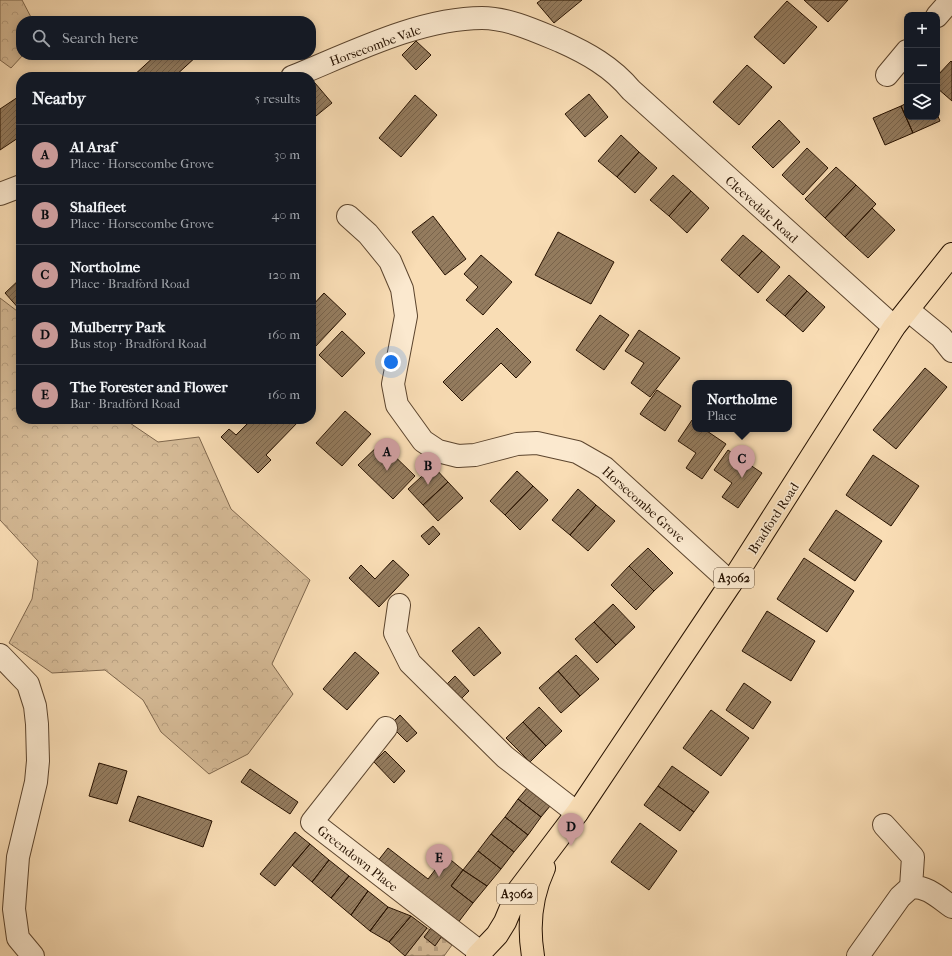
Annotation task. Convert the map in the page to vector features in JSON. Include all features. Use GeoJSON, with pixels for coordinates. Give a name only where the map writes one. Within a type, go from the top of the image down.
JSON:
{"type":"FeatureCollection","features":[{"type":"Feature","properties":{"kind":"main road","name":"Bradford Road"},"geometry":{"type":"LineString","coordinates":[[480,952],[497,935],[505,922],[518,891],[577,813],[731,583],[894,328],[952,254]]}},
{"type":"Feature","properties":{"kind":"main road","name":"Bradford Road"},"geometry":{"type":"LineString","coordinates":[[533,956],[530,940],[533,899],[537,883],[555,843]]}},
{"type":"Feature","properties":{"kind":"main road","name":"Bradford Road"},"geometry":{"type":"LineString","coordinates":[[480,952],[498,941],[510,941],[527,949],[533,956]]}},
{"type":"Feature","properties":{"kind":"street"},"geometry":{"type":"LineString","coordinates":[[940,13],[951,0]]}},
{"type":"Feature","properties":{"kind":"street","name":"Horsecombe Vale"},"geometry":{"type":"LineString","coordinates":[[305,72],[400,34],[428,26],[482,18],[504,21],[543,34],[588,53],[622,78],[631,90]]}},
{"type":"Feature","properties":{"kind":"street"},"geometry":{"type":"LineString","coordinates":[[887,75],[904,55]]}},
{"type":"Feature","properties":{"kind":"street","name":"Cleevedale Road"},"geometry":{"type":"LineString","coordinates":[[631,90],[894,328]]}},
{"type":"Feature","properties":{"kind":"street"},"geometry":{"type":"LineString","coordinates":[[0,194],[16,188]]}},
{"type":"Feature","properties":{"kind":"street","name":"Horsecombe Grove"},"geometry":{"type":"LineString","coordinates":[[348,216],[368,234],[390,261],[402,289],[406,316],[393,384],[397,406],[423,441],[438,451],[458,456],[474,455],[517,444],[537,443],[577,452],[605,468],[731,583]]}},
{"type":"Feature","properties":{"kind":"street"},"geometry":{"type":"LineString","coordinates":[[908,310],[941,337],[952,351]]}},
{"type":"Feature","properties":{"kind":"street"},"geometry":{"type":"LineString","coordinates":[[399,605],[395,633],[410,663],[505,757],[577,813]]}},
{"type":"Feature","properties":{"kind":"street"},"geometry":{"type":"LineString","coordinates":[[0,655],[28,684],[35,706],[37,724],[38,761],[36,782],[18,857],[14,909],[18,938],[33,956]]}},
{"type":"Feature","properties":{"kind":"street","name":"Greendown Place"},"geometry":{"type":"LineString","coordinates":[[386,728],[312,822],[480,952]]}},
{"type":"Feature","properties":{"kind":"street"},"geometry":{"type":"LineString","coordinates":[[884,825],[913,857],[911,887]]}},
{"type":"Feature","properties":{"kind":"street"},"geometry":{"type":"LineString","coordinates":[[858,956],[900,897],[911,887],[927,889],[952,908]]}},
{"type":"Feature","properties":{"kind":"green space"},"geometry":{"type":"Polygon","coordinates":[[[0,0],[22,0],[30,16],[16,16],[16,60],[18,60],[11,68],[0,60],[0,0]]]}},
{"type":"Feature","properties":{"kind":"green space"},"geometry":{"type":"Polygon","coordinates":[[[0,298],[16,310],[16,424],[131,424],[158,442],[199,437],[231,509],[310,580],[272,664],[293,694],[248,754],[209,774],[161,732],[143,700],[105,670],[52,673],[9,643],[32,599],[38,561],[0,520],[0,298]]]}},
{"type":"Feature","properties":{"kind":"green space"},"geometry":{"type":"Polygon","coordinates":[[[427,928],[452,945],[444,956],[405,956],[427,928]]]}},
{"type":"Feature","properties":{"kind":"building"},"geometry":{"type":"Polygon","coordinates":[[[541,0],[582,0],[554,23],[537,3],[541,0]]]}},
{"type":"Feature","properties":{"kind":"building"},"geometry":{"type":"Polygon","coordinates":[[[804,0],[848,0],[828,22],[804,0]]]}},
{"type":"Feature","properties":{"kind":"building"},"geometry":{"type":"Polygon","coordinates":[[[787,1],[817,27],[784,64],[754,37],[787,1]]]}},
{"type":"Feature","properties":{"kind":"building"},"geometry":{"type":"Polygon","coordinates":[[[416,41],[431,55],[416,70],[402,55],[416,41]]]}},
{"type":"Feature","properties":{"kind":"building"},"geometry":{"type":"Polygon","coordinates":[[[151,60],[193,60],[179,72],[137,72],[151,60]]]}},
{"type":"Feature","properties":{"kind":"building"},"geometry":{"type":"Polygon","coordinates":[[[951,61],[952,62],[952,101],[940,91],[940,73],[951,61]]]}},
{"type":"Feature","properties":{"kind":"building"},"geometry":{"type":"Polygon","coordinates":[[[747,65],[772,87],[739,125],[713,102],[747,65]]]}},
{"type":"Feature","properties":{"kind":"building"},"geometry":{"type":"Polygon","coordinates":[[[316,84],[332,103],[316,116],[316,84]]]}},
{"type":"Feature","properties":{"kind":"building"},"geometry":{"type":"Polygon","coordinates":[[[589,94],[608,117],[585,137],[565,114],[589,94]]]}},
{"type":"Feature","properties":{"kind":"building"},"geometry":{"type":"Polygon","coordinates":[[[415,95],[437,115],[401,157],[379,138],[415,95]]]}},
{"type":"Feature","properties":{"kind":"building"},"geometry":{"type":"Polygon","coordinates":[[[16,98],[16,139],[0,150],[0,109],[16,98]]]}},
{"type":"Feature","properties":{"kind":"building"},"geometry":{"type":"Polygon","coordinates":[[[904,104],[904,113],[901,106],[904,104]]]}},
{"type":"Feature","properties":{"kind":"building"},"geometry":{"type":"Polygon","coordinates":[[[901,106],[904,113],[904,120],[907,120],[913,133],[885,145],[873,118],[901,106]]]}},
{"type":"Feature","properties":{"kind":"building"},"geometry":{"type":"Polygon","coordinates":[[[779,120],[800,142],[773,168],[752,147],[779,120]]]}},
{"type":"Feature","properties":{"kind":"building"},"geometry":{"type":"Polygon","coordinates":[[[907,120],[940,120],[940,121],[913,133],[907,120]]]}},
{"type":"Feature","properties":{"kind":"building"},"geometry":{"type":"Polygon","coordinates":[[[621,135],[639,152],[617,177],[598,161],[621,135]]]}},
{"type":"Feature","properties":{"kind":"building"},"geometry":{"type":"Polygon","coordinates":[[[807,148],[828,168],[803,195],[782,175],[807,148]]]}},
{"type":"Feature","properties":{"kind":"building"},"geometry":{"type":"Polygon","coordinates":[[[639,152],[657,168],[635,193],[617,177],[639,152]]]}},
{"type":"Feature","properties":{"kind":"building"},"geometry":{"type":"Polygon","coordinates":[[[836,167],[856,185],[825,218],[805,199],[836,167]]]}},
{"type":"Feature","properties":{"kind":"building"},"geometry":{"type":"Polygon","coordinates":[[[673,175],[691,191],[669,216],[650,200],[673,175]]]}},
{"type":"Feature","properties":{"kind":"building"},"geometry":{"type":"Polygon","coordinates":[[[856,185],[876,204],[845,237],[825,218],[856,185]]]}},
{"type":"Feature","properties":{"kind":"building"},"geometry":{"type":"Polygon","coordinates":[[[691,191],[709,208],[687,233],[669,216],[691,191]]]}},
{"type":"Feature","properties":{"kind":"building"},"geometry":{"type":"Polygon","coordinates":[[[872,208],[895,230],[868,258],[845,237],[872,208]]]}},
{"type":"Feature","properties":{"kind":"building"},"geometry":{"type":"Polygon","coordinates":[[[433,216],[466,259],[445,275],[412,232],[433,216]]]}},
{"type":"Feature","properties":{"kind":"building"},"geometry":{"type":"Polygon","coordinates":[[[558,232],[614,262],[591,304],[535,275],[558,232]]]}},
{"type":"Feature","properties":{"kind":"building"},"geometry":{"type":"Polygon","coordinates":[[[743,235],[762,251],[739,276],[721,260],[743,235]]]}},
{"type":"Feature","properties":{"kind":"building"},"geometry":{"type":"Polygon","coordinates":[[[762,251],[780,267],[758,293],[739,276],[762,251]]]}},
{"type":"Feature","properties":{"kind":"building"},"geometry":{"type":"Polygon","coordinates":[[[481,255],[512,282],[483,315],[466,300],[478,287],[464,274],[481,255]]]}},
{"type":"Feature","properties":{"kind":"building"},"geometry":{"type":"Polygon","coordinates":[[[789,275],[807,291],[785,316],[766,300],[789,275]]]}},
{"type":"Feature","properties":{"kind":"building"},"geometry":{"type":"Polygon","coordinates":[[[16,283],[16,305],[5,293],[16,283]]]}},
{"type":"Feature","properties":{"kind":"building"},"geometry":{"type":"Polygon","coordinates":[[[807,291],[825,307],[803,332],[785,316],[807,291]]]}},
{"type":"Feature","properties":{"kind":"building"},"geometry":{"type":"Polygon","coordinates":[[[324,293],[346,314],[316,346],[316,302],[324,293]]]}},
{"type":"Feature","properties":{"kind":"building"},"geometry":{"type":"Polygon","coordinates":[[[600,315],[629,335],[604,370],[576,350],[600,315]]]}},
{"type":"Feature","properties":{"kind":"building"},"geometry":{"type":"Polygon","coordinates":[[[497,328],[531,362],[516,378],[501,363],[462,401],[443,382],[497,328]]]}},
{"type":"Feature","properties":{"kind":"building"},"geometry":{"type":"Polygon","coordinates":[[[639,330],[680,358],[650,397],[631,383],[644,363],[625,351],[639,330]]]}},
{"type":"Feature","properties":{"kind":"building"},"geometry":{"type":"Polygon","coordinates":[[[342,331],[365,353],[342,377],[319,355],[342,331]]]}},
{"type":"Feature","properties":{"kind":"building"},"geometry":{"type":"Polygon","coordinates":[[[925,368],[947,387],[896,449],[873,430],[925,368]]]}},
{"type":"Feature","properties":{"kind":"building"},"geometry":{"type":"Polygon","coordinates":[[[657,390],[681,406],[665,431],[640,414],[657,390]]]}},
{"type":"Feature","properties":{"kind":"building"},"geometry":{"type":"Polygon","coordinates":[[[345,411],[371,434],[342,466],[316,443],[345,411]]]}},
{"type":"Feature","properties":{"kind":"building"},"geometry":{"type":"Polygon","coordinates":[[[692,420],[692,432],[708,432],[726,444],[702,479],[686,468],[696,453],[678,441],[692,420]]]}},
{"type":"Feature","properties":{"kind":"building"},"geometry":{"type":"Polygon","coordinates":[[[247,424],[296,424],[266,455],[271,460],[258,473],[221,437],[229,429],[236,435],[247,424]]]}},
{"type":"Feature","properties":{"kind":"building"},"geometry":{"type":"Polygon","coordinates":[[[381,443],[415,476],[393,499],[358,465],[381,443]]]}},
{"type":"Feature","properties":{"kind":"building"},"geometry":{"type":"Polygon","coordinates":[[[728,450],[762,473],[738,508],[722,497],[732,483],[714,470],[728,450]]]}},
{"type":"Feature","properties":{"kind":"building"},"geometry":{"type":"Polygon","coordinates":[[[873,455],[919,486],[891,526],[846,495],[873,455]]]}},
{"type":"Feature","properties":{"kind":"building"},"geometry":{"type":"Polygon","coordinates":[[[433,466],[448,482],[423,505],[408,489],[433,466]]]}},
{"type":"Feature","properties":{"kind":"building"},"geometry":{"type":"Polygon","coordinates":[[[517,471],[533,486],[505,515],[490,501],[517,471]]]}},
{"type":"Feature","properties":{"kind":"building"},"geometry":{"type":"Polygon","coordinates":[[[448,482],[463,498],[438,521],[423,505],[448,482]]]}},
{"type":"Feature","properties":{"kind":"building"},"geometry":{"type":"Polygon","coordinates":[[[533,486],[548,500],[520,530],[505,515],[533,486]]]}},
{"type":"Feature","properties":{"kind":"building"},"geometry":{"type":"Polygon","coordinates":[[[578,489],[596,505],[570,535],[552,520],[578,489]]]}},
{"type":"Feature","properties":{"kind":"building"},"geometry":{"type":"Polygon","coordinates":[[[596,505],[615,521],[588,551],[570,535],[596,505]]]}},
{"type":"Feature","properties":{"kind":"building"},"geometry":{"type":"Polygon","coordinates":[[[836,510],[882,541],[855,581],[809,550],[836,510]]]}},
{"type":"Feature","properties":{"kind":"building"},"geometry":{"type":"Polygon","coordinates":[[[433,526],[440,534],[429,545],[421,536],[433,526]]]}},
{"type":"Feature","properties":{"kind":"building"},"geometry":{"type":"Polygon","coordinates":[[[648,548],[673,573],[654,591],[629,566],[648,548]]]}},
{"type":"Feature","properties":{"kind":"building"},"geometry":{"type":"Polygon","coordinates":[[[804,558],[854,591],[827,632],[777,599],[804,558]]]}},
{"type":"Feature","properties":{"kind":"building"},"geometry":{"type":"Polygon","coordinates":[[[393,560],[409,575],[379,607],[349,578],[361,565],[375,579],[393,560]]]}},
{"type":"Feature","properties":{"kind":"building"},"geometry":{"type":"Polygon","coordinates":[[[629,566],[654,591],[636,610],[611,585],[629,566]]]}},
{"type":"Feature","properties":{"kind":"building"},"geometry":{"type":"Polygon","coordinates":[[[613,604],[635,627],[616,645],[594,622],[613,604]]]}},
{"type":"Feature","properties":{"kind":"building"},"geometry":{"type":"Polygon","coordinates":[[[767,611],[815,641],[791,681],[742,651],[767,611]]]}},
{"type":"Feature","properties":{"kind":"building"},"geometry":{"type":"Polygon","coordinates":[[[594,622],[616,645],[597,663],[575,639],[594,622]]]}},
{"type":"Feature","properties":{"kind":"building"},"geometry":{"type":"Polygon","coordinates":[[[479,627],[501,653],[474,676],[452,651],[479,627]]]}},
{"type":"Feature","properties":{"kind":"building"},"geometry":{"type":"Polygon","coordinates":[[[355,652],[379,673],[347,710],[323,689],[355,652]]]}},
{"type":"Feature","properties":{"kind":"building"},"geometry":{"type":"Polygon","coordinates":[[[576,655],[599,679],[580,696],[558,671],[576,655]]]}},
{"type":"Feature","properties":{"kind":"building"},"geometry":{"type":"Polygon","coordinates":[[[558,671],[580,696],[561,713],[539,688],[558,671]]]}},
{"type":"Feature","properties":{"kind":"building"},"geometry":{"type":"Polygon","coordinates":[[[455,676],[469,691],[460,700],[446,685],[455,676]]]}},
{"type":"Feature","properties":{"kind":"building"},"geometry":{"type":"Polygon","coordinates":[[[744,683],[771,702],[753,729],[726,710],[744,683]]]}},
{"type":"Feature","properties":{"kind":"building"},"geometry":{"type":"Polygon","coordinates":[[[539,707],[562,731],[546,746],[523,722],[539,707]]]}},
{"type":"Feature","properties":{"kind":"building"},"geometry":{"type":"Polygon","coordinates":[[[711,710],[749,738],[721,776],[683,748],[711,710]]]}},
{"type":"Feature","properties":{"kind":"building"},"geometry":{"type":"Polygon","coordinates":[[[400,715],[417,733],[407,742],[390,725],[400,715]]]}},
{"type":"Feature","properties":{"kind":"building"},"geometry":{"type":"Polygon","coordinates":[[[523,722],[546,746],[530,762],[506,738],[523,722]]]}},
{"type":"Feature","properties":{"kind":"building"},"geometry":{"type":"Polygon","coordinates":[[[385,751],[405,771],[394,783],[374,762],[385,751]]]}},
{"type":"Feature","properties":{"kind":"building"},"geometry":{"type":"Polygon","coordinates":[[[99,763],[127,771],[117,804],[89,796],[99,763]]]}},
{"type":"Feature","properties":{"kind":"building"},"geometry":{"type":"Polygon","coordinates":[[[672,766],[709,792],[694,812],[658,786],[672,766]]]}},
{"type":"Feature","properties":{"kind":"building"},"geometry":{"type":"Polygon","coordinates":[[[250,769],[298,802],[290,814],[241,782],[250,769]]]}},
{"type":"Feature","properties":{"kind":"building"},"geometry":{"type":"Polygon","coordinates":[[[532,782],[555,800],[541,817],[518,799],[532,782]]]}},
{"type":"Feature","properties":{"kind":"building"},"geometry":{"type":"Polygon","coordinates":[[[658,786],[694,812],[680,831],[644,805],[658,786]]]}},
{"type":"Feature","properties":{"kind":"building"},"geometry":{"type":"Polygon","coordinates":[[[138,796],[212,821],[203,847],[129,821],[138,796]]]}},
{"type":"Feature","properties":{"kind":"building"},"geometry":{"type":"Polygon","coordinates":[[[518,799],[541,817],[528,835],[505,817],[518,799]]]}},
{"type":"Feature","properties":{"kind":"building"},"geometry":{"type":"Polygon","coordinates":[[[505,817],[528,835],[514,852],[491,834],[505,817]]]}},
{"type":"Feature","properties":{"kind":"building"},"geometry":{"type":"Polygon","coordinates":[[[640,823],[677,851],[649,890],[611,862],[640,823]]]}},
{"type":"Feature","properties":{"kind":"building"},"geometry":{"type":"Polygon","coordinates":[[[295,832],[310,844],[275,886],[260,874],[295,832]]]}},
{"type":"Feature","properties":{"kind":"building"},"geometry":{"type":"Polygon","coordinates":[[[491,834],[514,852],[501,869],[478,851],[491,834]]]}},
{"type":"Feature","properties":{"kind":"building"},"geometry":{"type":"Polygon","coordinates":[[[310,844],[329,860],[312,882],[292,865],[310,844]]]}},
{"type":"Feature","properties":{"kind":"building"},"geometry":{"type":"Polygon","coordinates":[[[388,848],[428,879],[446,856],[463,870],[451,886],[473,903],[457,924],[377,862],[388,848]]]}},
{"type":"Feature","properties":{"kind":"building"},"geometry":{"type":"Polygon","coordinates":[[[478,851],[501,869],[487,886],[463,870],[478,851]]]}},
{"type":"Feature","properties":{"kind":"building"},"geometry":{"type":"Polygon","coordinates":[[[329,860],[349,876],[331,898],[312,882],[329,860]]]}},
{"type":"Feature","properties":{"kind":"building"},"geometry":{"type":"Polygon","coordinates":[[[463,870],[487,886],[473,903],[451,886],[463,870]]]}},
{"type":"Feature","properties":{"kind":"building"},"geometry":{"type":"Polygon","coordinates":[[[349,876],[368,891],[351,915],[331,898],[349,876]]]}},
{"type":"Feature","properties":{"kind":"building"},"geometry":{"type":"Polygon","coordinates":[[[368,891],[388,907],[370,931],[351,915],[368,891]]]}},
{"type":"Feature","properties":{"kind":"building"},"geometry":{"type":"Polygon","coordinates":[[[388,907],[411,916],[389,942],[370,931],[388,907]]]}},
{"type":"Feature","properties":{"kind":"building"},"geometry":{"type":"Polygon","coordinates":[[[411,916],[427,928],[405,956],[389,942],[411,916]]]}},
{"type":"Feature","properties":{"kind":"building"},"geometry":{"type":"Polygon","coordinates":[[[431,928],[442,936],[435,946],[424,937],[431,928]]]}},
{"type":"Feature","properties":{"kind":"place","name":"Al Araf"},"geometry":{"type":"Point","coordinates":[387,471]}},
{"type":"Feature","properties":{"kind":"place","name":"Northolme"},"geometry":{"type":"Point","coordinates":[742,478]}},
{"type":"Feature","properties":{"kind":"place","name":"Shalfleet"},"geometry":{"type":"Point","coordinates":[428,485]}},
{"type":"Feature","properties":{"kind":"place","name":"Mulberry Park"},"geometry":{"type":"Point","coordinates":[571,846]}},
{"type":"Feature","properties":{"kind":"place","name":"The Forester and Flower"},"geometry":{"type":"Point","coordinates":[439,877]}}]}
